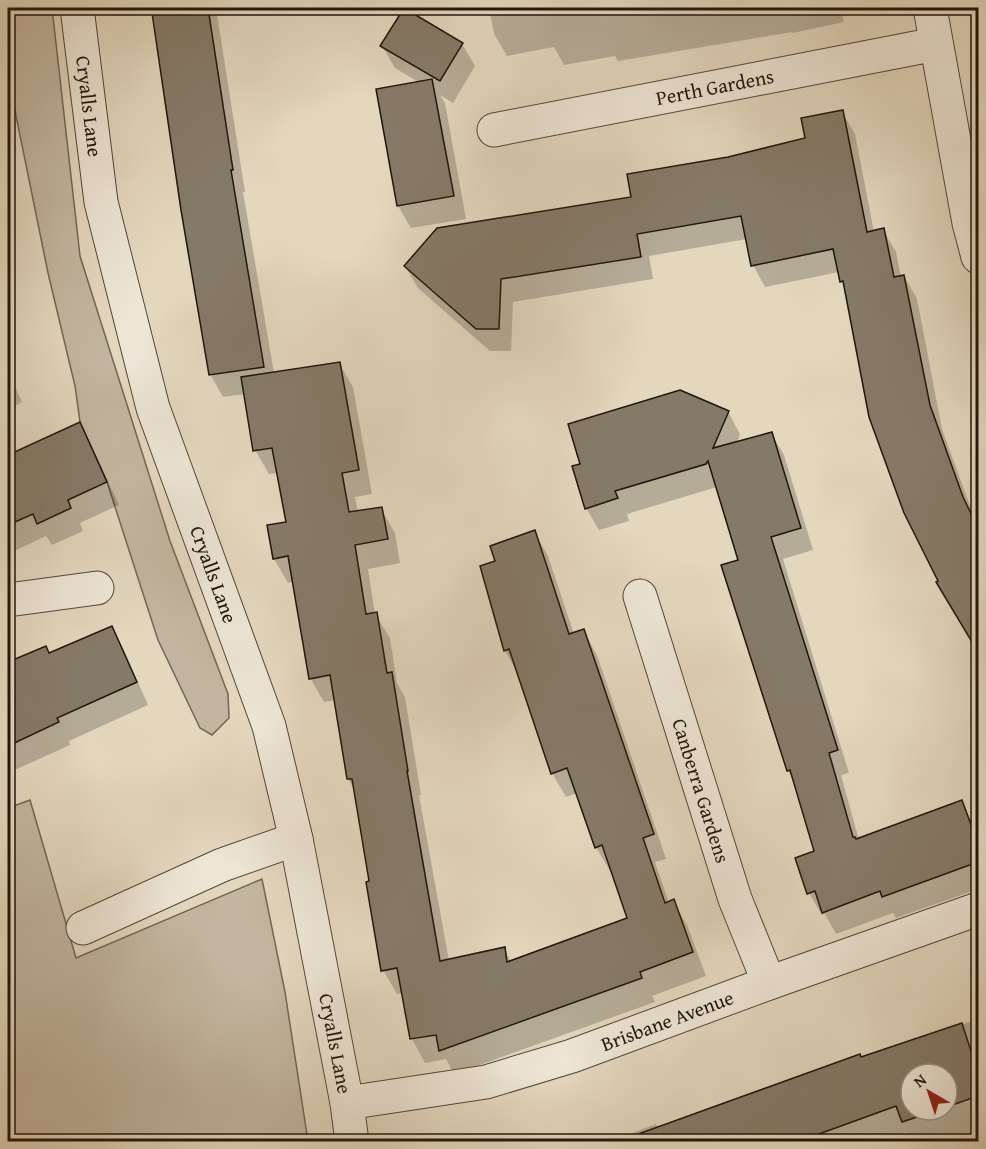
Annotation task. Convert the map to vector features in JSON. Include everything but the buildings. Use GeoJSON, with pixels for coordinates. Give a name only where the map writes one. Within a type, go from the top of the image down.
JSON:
{"type":"FeatureCollection","features":[{"type":"Feature","properties":{"kind":"street","name":"Cryalls Lane"},"geometry":{"type":"LineString","coordinates":[[76,8],[101,202],[153,408],[269,726],[296,839],[347,1103],[352,1142]]}},
{"type":"Feature","properties":{"kind":"street"},"geometry":{"type":"LineString","coordinates":[[930,8],[969,224],[978,257]]}},
{"type":"Feature","properties":{"kind":"street","name":"Perth Gardens"},"geometry":{"type":"LineString","coordinates":[[494,130],[936,44]]}},
{"type":"Feature","properties":{"kind":"street"},"geometry":{"type":"LineString","coordinates":[[8,600],[97,588]]}},
{"type":"Feature","properties":{"kind":"street","name":"Canberra Gardens"},"geometry":{"type":"LineString","coordinates":[[640,596],[735,898],[769,982]]}},
{"type":"Feature","properties":{"kind":"street"},"geometry":{"type":"LineString","coordinates":[[83,928],[222,865],[296,839]]}},
{"type":"Feature","properties":{"kind":"street","name":"Brisbane Avenue"},"geometry":{"type":"LineString","coordinates":[[347,1103],[486,1082],[572,1056],[769,982],[978,909]]}},
{"type":"Feature","properties":{"kind":"shaded area"},"geometry":{"type":"Polygon","coordinates":[[[8,8],[52,8],[80,256],[170,541],[228,694],[229,718],[212,735],[200,728],[158,640],[107,482],[80,422],[75,386],[48,273],[12,96],[8,8]]]}},
{"type":"Feature","properties":{"kind":"shaded area"},"geometry":{"type":"Polygon","coordinates":[[[30,800],[76,958],[262,879],[285,992],[308,1141],[8,1141],[8,808],[30,800]]]}}]}
